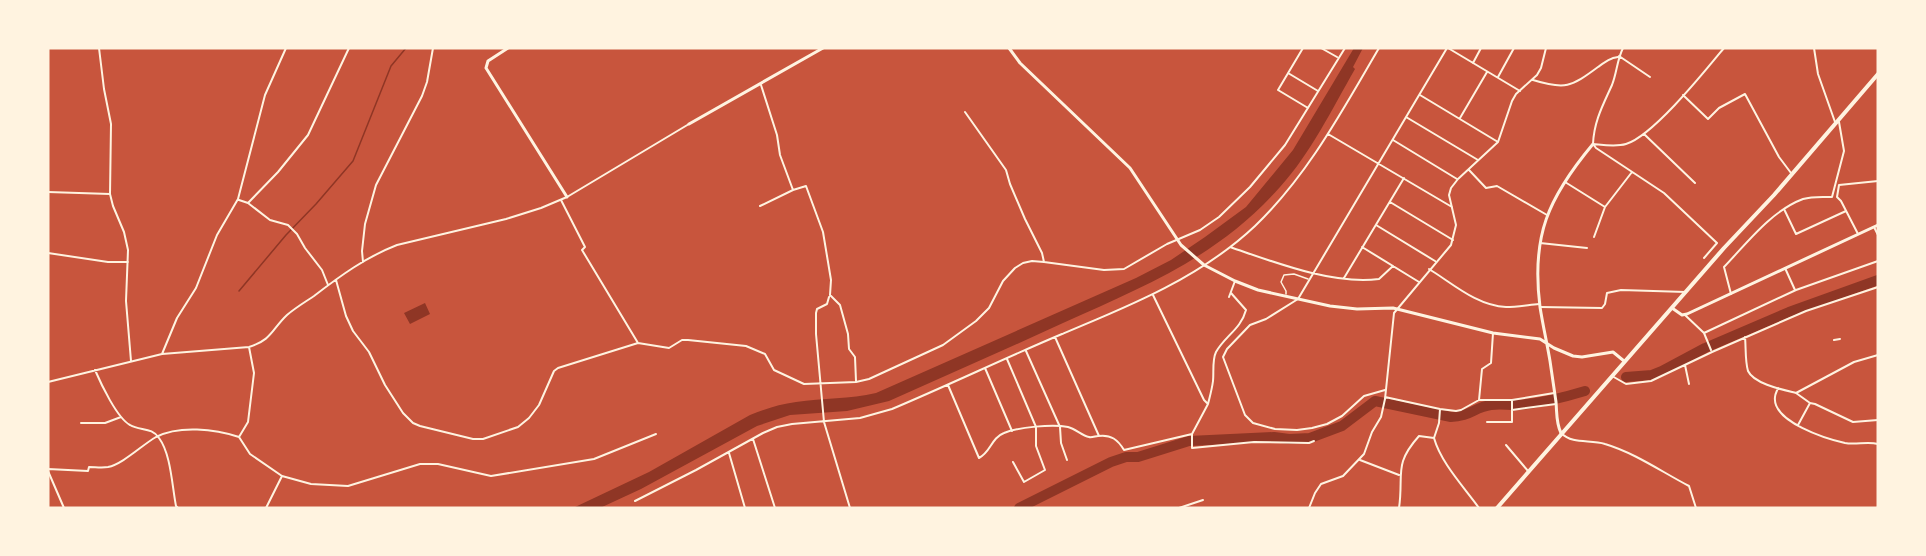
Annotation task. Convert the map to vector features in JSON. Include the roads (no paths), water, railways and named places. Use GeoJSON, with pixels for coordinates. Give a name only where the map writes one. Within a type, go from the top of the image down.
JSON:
{"type":"FeatureCollection","features":[{"type":"Feature","properties":{"kind":"main road"},"geometry":{"type":"LineString","coordinates":[[1497,508],[1878,74]]}},
{"type":"Feature","properties":{"kind":"street"},"geometry":{"type":"LineString","coordinates":[[99,48],[111,124],[110,194],[128,250],[126,301],[131,361]]}},
{"type":"Feature","properties":{"kind":"street"},"geometry":{"type":"LineString","coordinates":[[162,354],[177,318],[196,288],[217,235],[238,199],[265,95],[286,48]]}},
{"type":"Feature","properties":{"kind":"street"},"geometry":{"type":"LineString","coordinates":[[248,203],[278,172],[308,135],[349,48]]}},
{"type":"Feature","properties":{"kind":"street"},"geometry":{"type":"LineString","coordinates":[[363,262],[364,231],[376,185],[422,96],[433,48]]}},
{"type":"Feature","properties":{"kind":"street"},"geometry":{"type":"LineString","coordinates":[[508,48],[488,61],[486,68],[567,196]]}},
{"type":"Feature","properties":{"kind":"street"},"geometry":{"type":"LineString","coordinates":[[48,382],[162,354],[249,347],[267,339],[287,315],[363,262],[397,245],[506,219],[561,200],[823,48]]}},
{"type":"Feature","properties":{"kind":"street"},"geometry":{"type":"LineString","coordinates":[[1009,48],[1020,63],[1130,168],[1181,245],[1204,264],[1234,281],[1258,290],[1298,299],[1357,309],[1396,308],[1493,333],[1540,339],[1574,356],[1582,357],[1613,352],[1624,361]]}},
{"type":"Feature","properties":{"kind":"street"},"geometry":{"type":"LineString","coordinates":[[1303,48],[1278,90],[1308,108]]}},
{"type":"Feature","properties":{"kind":"street"},"geometry":{"type":"LineString","coordinates":[[1321,48],[1338,58]]}},
{"type":"Feature","properties":{"kind":"street"},"geometry":{"type":"LineString","coordinates":[[336,280],[346,316],[353,331],[369,352],[403,413],[413,423],[420,426],[463,437],[483,439],[518,427],[539,405],[554,371],[558,368],[638,343],[669,348],[682,340],[688,340],[746,346],[765,354],[774,370],[804,384],[856,382],[869,379],[943,345],[989,309],[1002,280],[1023,263],[1044,262],[1104,270],[1124,269],[1219,218],[1244,194],[1285,145],[1345,48]]}},
{"type":"Feature","properties":{"kind":"street"},"geometry":{"type":"LineString","coordinates":[[635,501],[777,427],[876,415],[1153,295],[1204,264],[1230,247],[1254,227],[1285,194],[1313,158],[1379,48]]}},
{"type":"Feature","properties":{"kind":"street"},"geometry":{"type":"LineString","coordinates":[[1385,390],[1364,396],[1342,416],[1312,428],[1297,430],[1259,426],[1248,420],[1245,415],[1224,361],[1224,353],[1250,325],[1266,319],[1298,299],[1307,279],[1447,48],[1520,91]]}},
{"type":"Feature","properties":{"kind":"street"},"geometry":{"type":"LineString","coordinates":[[1473,63],[1481,48]]}},
{"type":"Feature","properties":{"kind":"street"},"geometry":{"type":"LineString","coordinates":[[1497,78],[1514,48]]}},
{"type":"Feature","properties":{"kind":"street"},"geometry":{"type":"LineString","coordinates":[[1309,508],[1321,484],[1343,476],[1360,460],[1372,432],[1382,417],[1396,308],[1447,251],[1453,240],[1456,225],[1449,195],[1451,188],[1498,142],[1512,101],[1533,80],[1541,68],[1546,48]]}},
{"type":"Feature","properties":{"kind":"street"},"geometry":{"type":"LineString","coordinates":[[1623,48],[1612,84],[1601,105],[1595,125],[1593,144],[1565,182],[1547,215],[1539,243],[1540,306],[1556,404],[1557,425],[1561,433],[1571,441],[1593,441],[1614,447],[1689,486],[1696,508]]}},
{"type":"Feature","properties":{"kind":"street"},"geometry":{"type":"LineString","coordinates":[[1593,144],[1627,144],[1644,134],[1683,95],[1724,48]]}},
{"type":"Feature","properties":{"kind":"street"},"geometry":{"type":"LineString","coordinates":[[1731,294],[1724,267],[1766,224],[1784,208],[1804,199],[1832,197],[1844,151],[1836,121],[1818,74],[1814,48]]}},
{"type":"Feature","properties":{"kind":"street"},"geometry":{"type":"LineString","coordinates":[[1533,80],[1559,87],[1570,85],[1610,58],[1619,56],[1650,77]]}},
{"type":"Feature","properties":{"kind":"street"},"geometry":{"type":"LineString","coordinates":[[1460,119],[1487,72]]}},
{"type":"Feature","properties":{"kind":"street"},"geometry":{"type":"LineString","coordinates":[[1288,73],[1318,91]]}},
{"type":"Feature","properties":{"kind":"street"},"geometry":{"type":"LineString","coordinates":[[761,84],[777,135],[780,155],[793,190]]}},
{"type":"Feature","properties":{"kind":"street"},"geometry":{"type":"LineString","coordinates":[[1420,94],[1498,142]]}},
{"type":"Feature","properties":{"kind":"street"},"geometry":{"type":"LineString","coordinates":[[1683,95],[1708,119],[1719,108],[1744,94],[1779,157],[1791,172]]}},
{"type":"Feature","properties":{"kind":"street"},"geometry":{"type":"LineString","coordinates":[[965,112],[1006,170],[1044,262]]}},
{"type":"Feature","properties":{"kind":"street"},"geometry":{"type":"LineString","coordinates":[[1406,117],[1479,161]]}},
{"type":"Feature","properties":{"kind":"street"},"geometry":{"type":"LineString","coordinates":[[1328,134],[1452,207]]}},
{"type":"Feature","properties":{"kind":"street"},"geometry":{"type":"LineString","coordinates":[[1644,134],[1695,183]]}},
{"type":"Feature","properties":{"kind":"street"},"geometry":{"type":"LineString","coordinates":[[1393,140],[1458,179]]}},
{"type":"Feature","properties":{"kind":"street"},"geometry":{"type":"LineString","coordinates":[[1593,144],[1664,193],[1717,243],[1704,258]]}},
{"type":"Feature","properties":{"kind":"street"},"geometry":{"type":"LineString","coordinates":[[1469,170],[1486,188],[1497,186],[1547,215]]}},
{"type":"Feature","properties":{"kind":"street"},"geometry":{"type":"LineString","coordinates":[[1594,237],[1605,207],[1632,172]]}},
{"type":"Feature","properties":{"kind":"street"},"geometry":{"type":"LineString","coordinates":[[1344,278],[1404,178]]}},
{"type":"Feature","properties":{"kind":"street"},"geometry":{"type":"LineString","coordinates":[[1858,234],[1837,197],[1839,185],[1878,181]]}},
{"type":"Feature","properties":{"kind":"street"},"geometry":{"type":"LineString","coordinates":[[1565,182],[1605,207]]}},
{"type":"Feature","properties":{"kind":"street"},"geometry":{"type":"LineString","coordinates":[[760,206],[806,186],[823,232],[831,280],[828,302],[816,312],[824,420],[850,508]]}},
{"type":"Feature","properties":{"kind":"street"},"geometry":{"type":"LineString","coordinates":[[48,192],[110,194]]}},
{"type":"Feature","properties":{"kind":"street"},"geometry":{"type":"LineString","coordinates":[[238,199],[248,203],[270,220],[282,222],[297,234],[322,270],[328,285]]}},
{"type":"Feature","properties":{"kind":"street"},"geometry":{"type":"LineString","coordinates":[[561,200],[585,248],[582,250],[638,343]]}},
{"type":"Feature","properties":{"kind":"street"},"geometry":{"type":"LineString","coordinates":[[1390,202],[1453,240]]}},
{"type":"Feature","properties":{"kind":"street"},"geometry":{"type":"LineString","coordinates":[[1784,208],[1796,234],[1846,210]]}},
{"type":"Feature","properties":{"kind":"street"},"geometry":{"type":"LineString","coordinates":[[1376,225],[1436,261]]}},
{"type":"Feature","properties":{"kind":"street"},"geometry":{"type":"LineString","coordinates":[[1685,315],[1876,226],[1878,235]]}},
{"type":"Feature","properties":{"kind":"street"},"geometry":{"type":"LineString","coordinates":[[1539,243],[1587,248]]}},
{"type":"Feature","properties":{"kind":"street"},"geometry":{"type":"LineString","coordinates":[[1230,247],[1282,265],[1360,281],[1379,279],[1393,266]]}},
{"type":"Feature","properties":{"kind":"street"},"geometry":{"type":"LineString","coordinates":[[1362,247],[1419,282]]}},
{"type":"Feature","properties":{"kind":"street"},"geometry":{"type":"LineString","coordinates":[[48,253],[108,262],[128,262]]}},
{"type":"Feature","properties":{"kind":"street"},"geometry":{"type":"LineString","coordinates":[[1704,333],[1796,290],[1878,261]]}},
{"type":"Feature","properties":{"kind":"street"},"geometry":{"type":"LineString","coordinates":[[1785,268],[1796,290]]}},
{"type":"Feature","properties":{"kind":"street"},"geometry":{"type":"LineString","coordinates":[[1429,269],[1464,292],[1489,304],[1506,307],[1602,308],[1607,293],[1621,290],[1686,292]]}},
{"type":"Feature","properties":{"kind":"street"},"geometry":{"type":"LineString","coordinates":[[1234,281],[1230,295],[1246,310],[1244,320],[1222,343],[1215,354],[1213,384],[1208,404],[1192,434],[1191,448],[1254,442],[1309,443],[1314,441]]}},
{"type":"Feature","properties":{"kind":"street"},"geometry":{"type":"LineString","coordinates":[[1612,376],[1626,384],[1656,379],[1806,310],[1878,287]]}},
{"type":"Feature","properties":{"kind":"street"},"geometry":{"type":"LineString","coordinates":[[830,295],[840,305],[848,333],[849,349],[855,357],[856,382]]}},
{"type":"Feature","properties":{"kind":"street"},"geometry":{"type":"LineString","coordinates":[[1153,295],[1208,404]]}},
{"type":"Feature","properties":{"kind":"street"},"geometry":{"type":"LineString","coordinates":[[1672,308],[1685,315],[1704,333],[1711,350]]}},
{"type":"Feature","properties":{"kind":"street"},"geometry":{"type":"LineString","coordinates":[[1479,400],[1482,369],[1491,363],[1493,333]]}},
{"type":"Feature","properties":{"kind":"street"},"geometry":{"type":"LineString","coordinates":[[1745,337],[1748,370],[1752,377],[1796,393],[1810,403],[1852,422],[1878,420]]}},
{"type":"Feature","properties":{"kind":"street"},"geometry":{"type":"LineString","coordinates":[[1056,338],[1099,436]]}},
{"type":"Feature","properties":{"kind":"street"},"geometry":{"type":"LineString","coordinates":[[1834,340],[1840,339]]}},
{"type":"Feature","properties":{"kind":"street"},"geometry":{"type":"LineString","coordinates":[[239,437],[248,422],[254,373],[249,347]]}},
{"type":"Feature","properties":{"kind":"street"},"geometry":{"type":"LineString","coordinates":[[1026,351],[1060,427],[1061,443],[1067,460]]}},
{"type":"Feature","properties":{"kind":"street"},"geometry":{"type":"LineString","coordinates":[[1796,393],[1854,362],[1878,355]]}},
{"type":"Feature","properties":{"kind":"street"},"geometry":{"type":"LineString","coordinates":[[1006,359],[1036,427],[1036,446],[1045,471],[1024,482],[1012,462]]}},
{"type":"Feature","properties":{"kind":"street"},"geometry":{"type":"LineString","coordinates":[[1684,365],[1689,384]]}},
{"type":"Feature","properties":{"kind":"street"},"geometry":{"type":"LineString","coordinates":[[985,368],[1012,431]]}},
{"type":"Feature","properties":{"kind":"street"},"geometry":{"type":"LineString","coordinates":[[95,370],[121,417],[130,425],[148,429],[158,436],[168,460],[178,508]]}},
{"type":"Feature","properties":{"kind":"street"},"geometry":{"type":"LineString","coordinates":[[948,385],[979,458],[985,455],[996,437],[1006,432],[1036,427],[1069,427],[1090,438],[1107,436],[1117,440],[1124,450],[1192,434]]}},
{"type":"Feature","properties":{"kind":"street"},"geometry":{"type":"LineString","coordinates":[[1778,388],[1774,398],[1786,419],[1817,435],[1847,444],[1878,444]]}},
{"type":"Feature","properties":{"kind":"street"},"geometry":{"type":"LineString","coordinates":[[1385,398],[1440,411],[1461,410],[1479,400],[1512,401],[1554,394]]}},
{"type":"Feature","properties":{"kind":"street"},"geometry":{"type":"LineString","coordinates":[[1487,422],[1512,422],[1512,401]]}},
{"type":"Feature","properties":{"kind":"street"},"geometry":{"type":"LineString","coordinates":[[1798,425],[1810,403]]}},
{"type":"Feature","properties":{"kind":"street"},"geometry":{"type":"LineString","coordinates":[[1512,409],[1556,404]]}},
{"type":"Feature","properties":{"kind":"street"},"geometry":{"type":"LineString","coordinates":[[1440,411],[1434,438],[1436,445],[1479,508]]}},
{"type":"Feature","properties":{"kind":"street"},"geometry":{"type":"LineString","coordinates":[[81,423],[105,423],[121,417]]}},
{"type":"Feature","properties":{"kind":"street"},"geometry":{"type":"LineString","coordinates":[[64,508],[48,470],[88,471],[91,467],[107,467],[158,436],[194,430],[223,432],[239,437],[250,454],[282,476],[311,484],[348,486],[429,463],[468,469],[491,476],[594,459],[656,434]]}},
{"type":"Feature","properties":{"kind":"street"},"geometry":{"type":"LineString","coordinates":[[1399,508],[1400,466],[1409,448],[1419,436],[1434,438]]}},
{"type":"Feature","properties":{"kind":"street"},"geometry":{"type":"LineString","coordinates":[[753,439],[775,508]]}},
{"type":"Feature","properties":{"kind":"street"},"geometry":{"type":"LineString","coordinates":[[1506,445],[1528,471]]}},
{"type":"Feature","properties":{"kind":"street"},"geometry":{"type":"LineString","coordinates":[[728,453],[745,508]]}},
{"type":"Feature","properties":{"kind":"street"},"geometry":{"type":"LineString","coordinates":[[1360,460],[1400,476]]}},
{"type":"Feature","properties":{"kind":"street"},"geometry":{"type":"LineString","coordinates":[[266,508],[282,476]]}},
{"type":"Feature","properties":{"kind":"street"},"geometry":{"type":"LineString","coordinates":[[1179,508],[1203,500]]}},
{"type":"Feature","properties":{"kind":"lane"},"geometry":{"type":"LineString","coordinates":[[1285,296],[1286,291],[1281,282],[1284,275],[1294,274],[1307,279]]}},
{"type":"Feature","properties":{"kind":"waterway"},"geometry":{"type":"LineString","coordinates":[[239,291],[353,161],[391,66],[406,48]]}},
{"type":"Feature","properties":{"kind":"waterway"},"geometry":{"type":"LineString","coordinates":[[1626,377],[1652,375],[1705,348],[1789,312],[1878,280]]}},
{"type":"Feature","properties":{"kind":"waterway"},"geometry":{"type":"LineString","coordinates":[[1019,508],[1111,462],[1126,457],[1138,457],[1189,441],[1274,437],[1310,438],[1342,426],[1375,401],[1451,417],[1491,405],[1533,403],[1585,391]]}}]}
